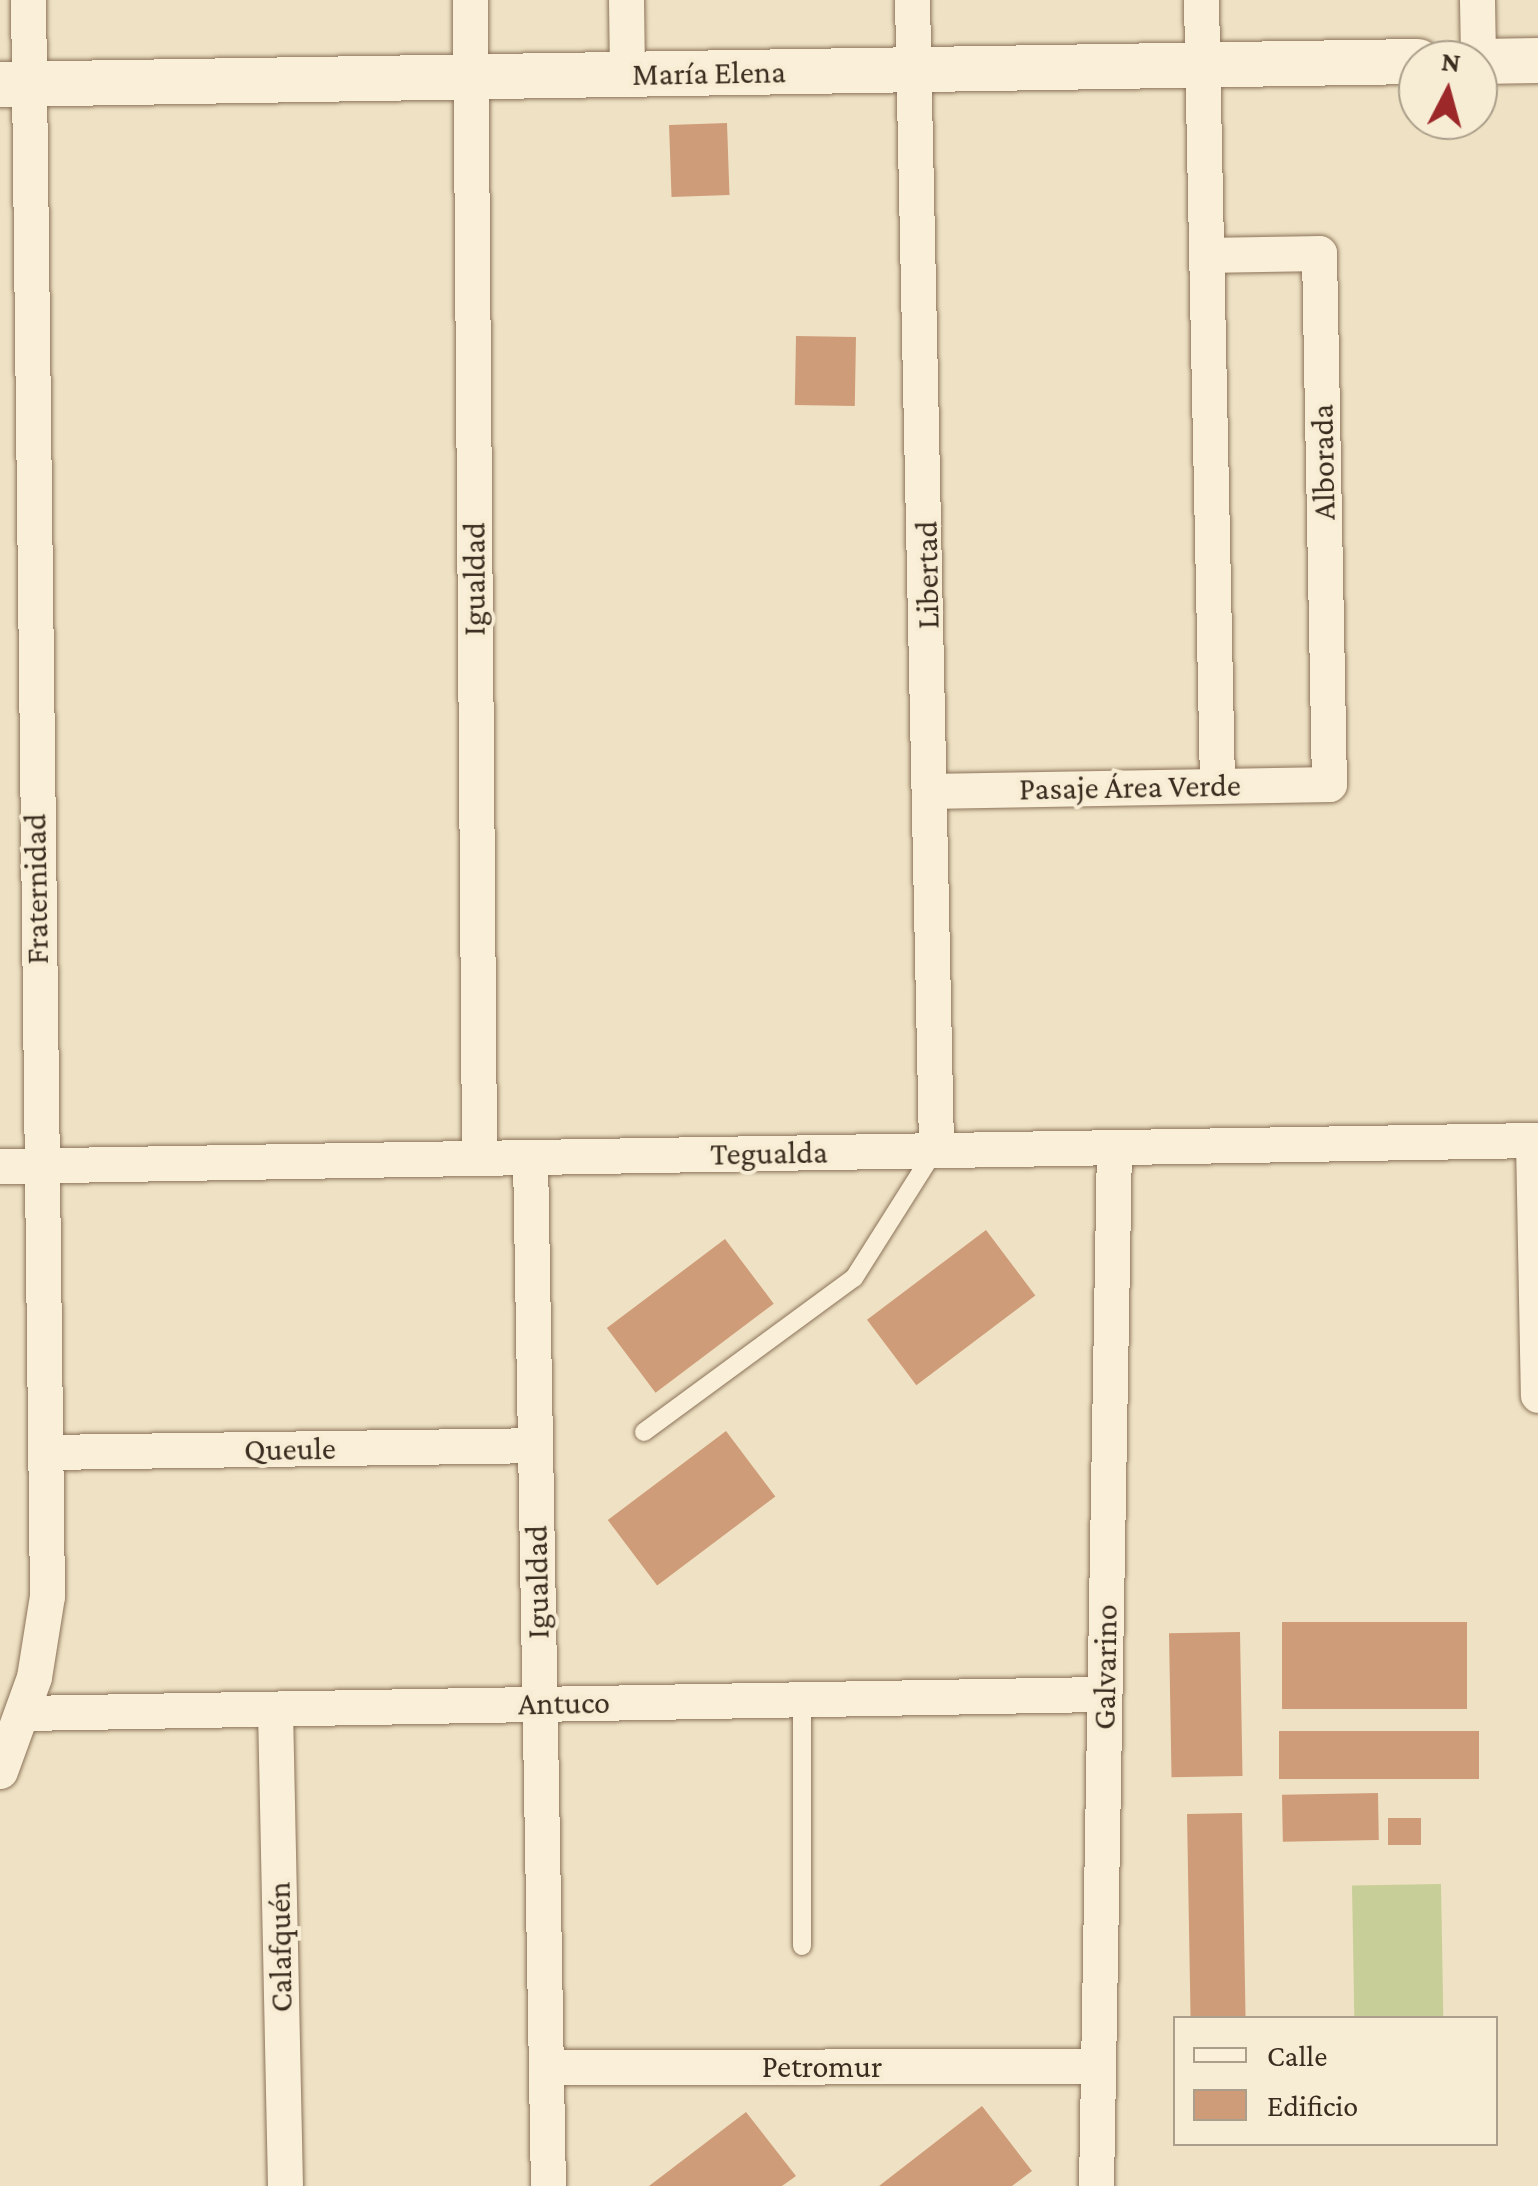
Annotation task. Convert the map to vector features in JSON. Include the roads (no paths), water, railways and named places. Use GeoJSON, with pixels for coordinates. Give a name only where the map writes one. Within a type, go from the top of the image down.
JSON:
{"type":"FeatureCollection","features":[{"type":"Feature","properties":{"kind":"street","name":"Fraternidad"},"geometry":{"type":"LineString","coordinates":[[0,1771],[23,1713],[47,1596],[14,84],[28,0]]}},
{"type":"Feature","properties":{"kind":"street","name":"Igualdad"},"geometry":{"type":"LineString","coordinates":[[470,0],[478,1158]]}},
{"type":"Feature","properties":{"kind":"street"},"geometry":{"type":"LineString","coordinates":[[626,0],[627,74]]}},
{"type":"Feature","properties":{"kind":"street","name":"Libertad"},"geometry":{"type":"LineString","coordinates":[[912,0],[917,69],[936,1150]]}},
{"type":"Feature","properties":{"kind":"street"},"geometry":{"type":"LineString","coordinates":[[1201,0],[1216,786]]}},
{"type":"Feature","properties":{"kind":"street"},"geometry":{"type":"LineString","coordinates":[[1477,0],[1478,40]]}},
{"type":"Feature","properties":{"kind":"street"},"geometry":{"type":"LineString","coordinates":[[1498,60],[1538,60]]}},
{"type":"Feature","properties":{"kind":"street","name":"María Elena"},"geometry":{"type":"LineString","coordinates":[[14,84],[1398,62]]}},
{"type":"Feature","properties":{"kind":"street","name":"Alborada"},"geometry":{"type":"LineString","coordinates":[[1206,255],[1319,253],[1329,784]]}},
{"type":"Feature","properties":{"kind":"street","name":"Pasaje Área Verde"},"geometry":{"type":"LineString","coordinates":[[930,792],[1329,784]]}},
{"type":"Feature","properties":{"kind":"street"},"geometry":{"type":"LineString","coordinates":[[1536,1140],[1538,1395]]}},
{"type":"Feature","properties":{"kind":"street","name":"Tegualda"},"geometry":{"type":"LineString","coordinates":[[0,1166],[1536,1140]]}},
{"type":"Feature","properties":{"kind":"street","name":"Galvarino"},"geometry":{"type":"LineString","coordinates":[[1096,2186],[1114,1148]]}},
{"type":"Feature","properties":{"kind":"street","name":"Igualdad"},"geometry":{"type":"LineString","coordinates":[[530,1157],[548,2186]]}},
{"type":"Feature","properties":{"kind":"street","name":"Queule"},"geometry":{"type":"LineString","coordinates":[[44,1452],[535,1446]]}},
{"type":"Feature","properties":{"kind":"street","name":"Antuco"},"geometry":{"type":"LineString","coordinates":[[23,1713],[1104,1694]]}},
{"type":"Feature","properties":{"kind":"street","name":"Calafquén"},"geometry":{"type":"LineString","coordinates":[[275,1708],[285,2186]]}},
{"type":"Feature","properties":{"kind":"street","name":"Petromur"},"geometry":{"type":"LineString","coordinates":[[546,2067],[1098,2066]]}},
{"type":"Feature","properties":{"kind":"lane"},"geometry":{"type":"LineString","coordinates":[[644,1432],[854,1278],[936,1150]]}},
{"type":"Feature","properties":{"kind":"lane"},"geometry":{"type":"LineString","coordinates":[[802,1700],[802,1946]]}}]}
